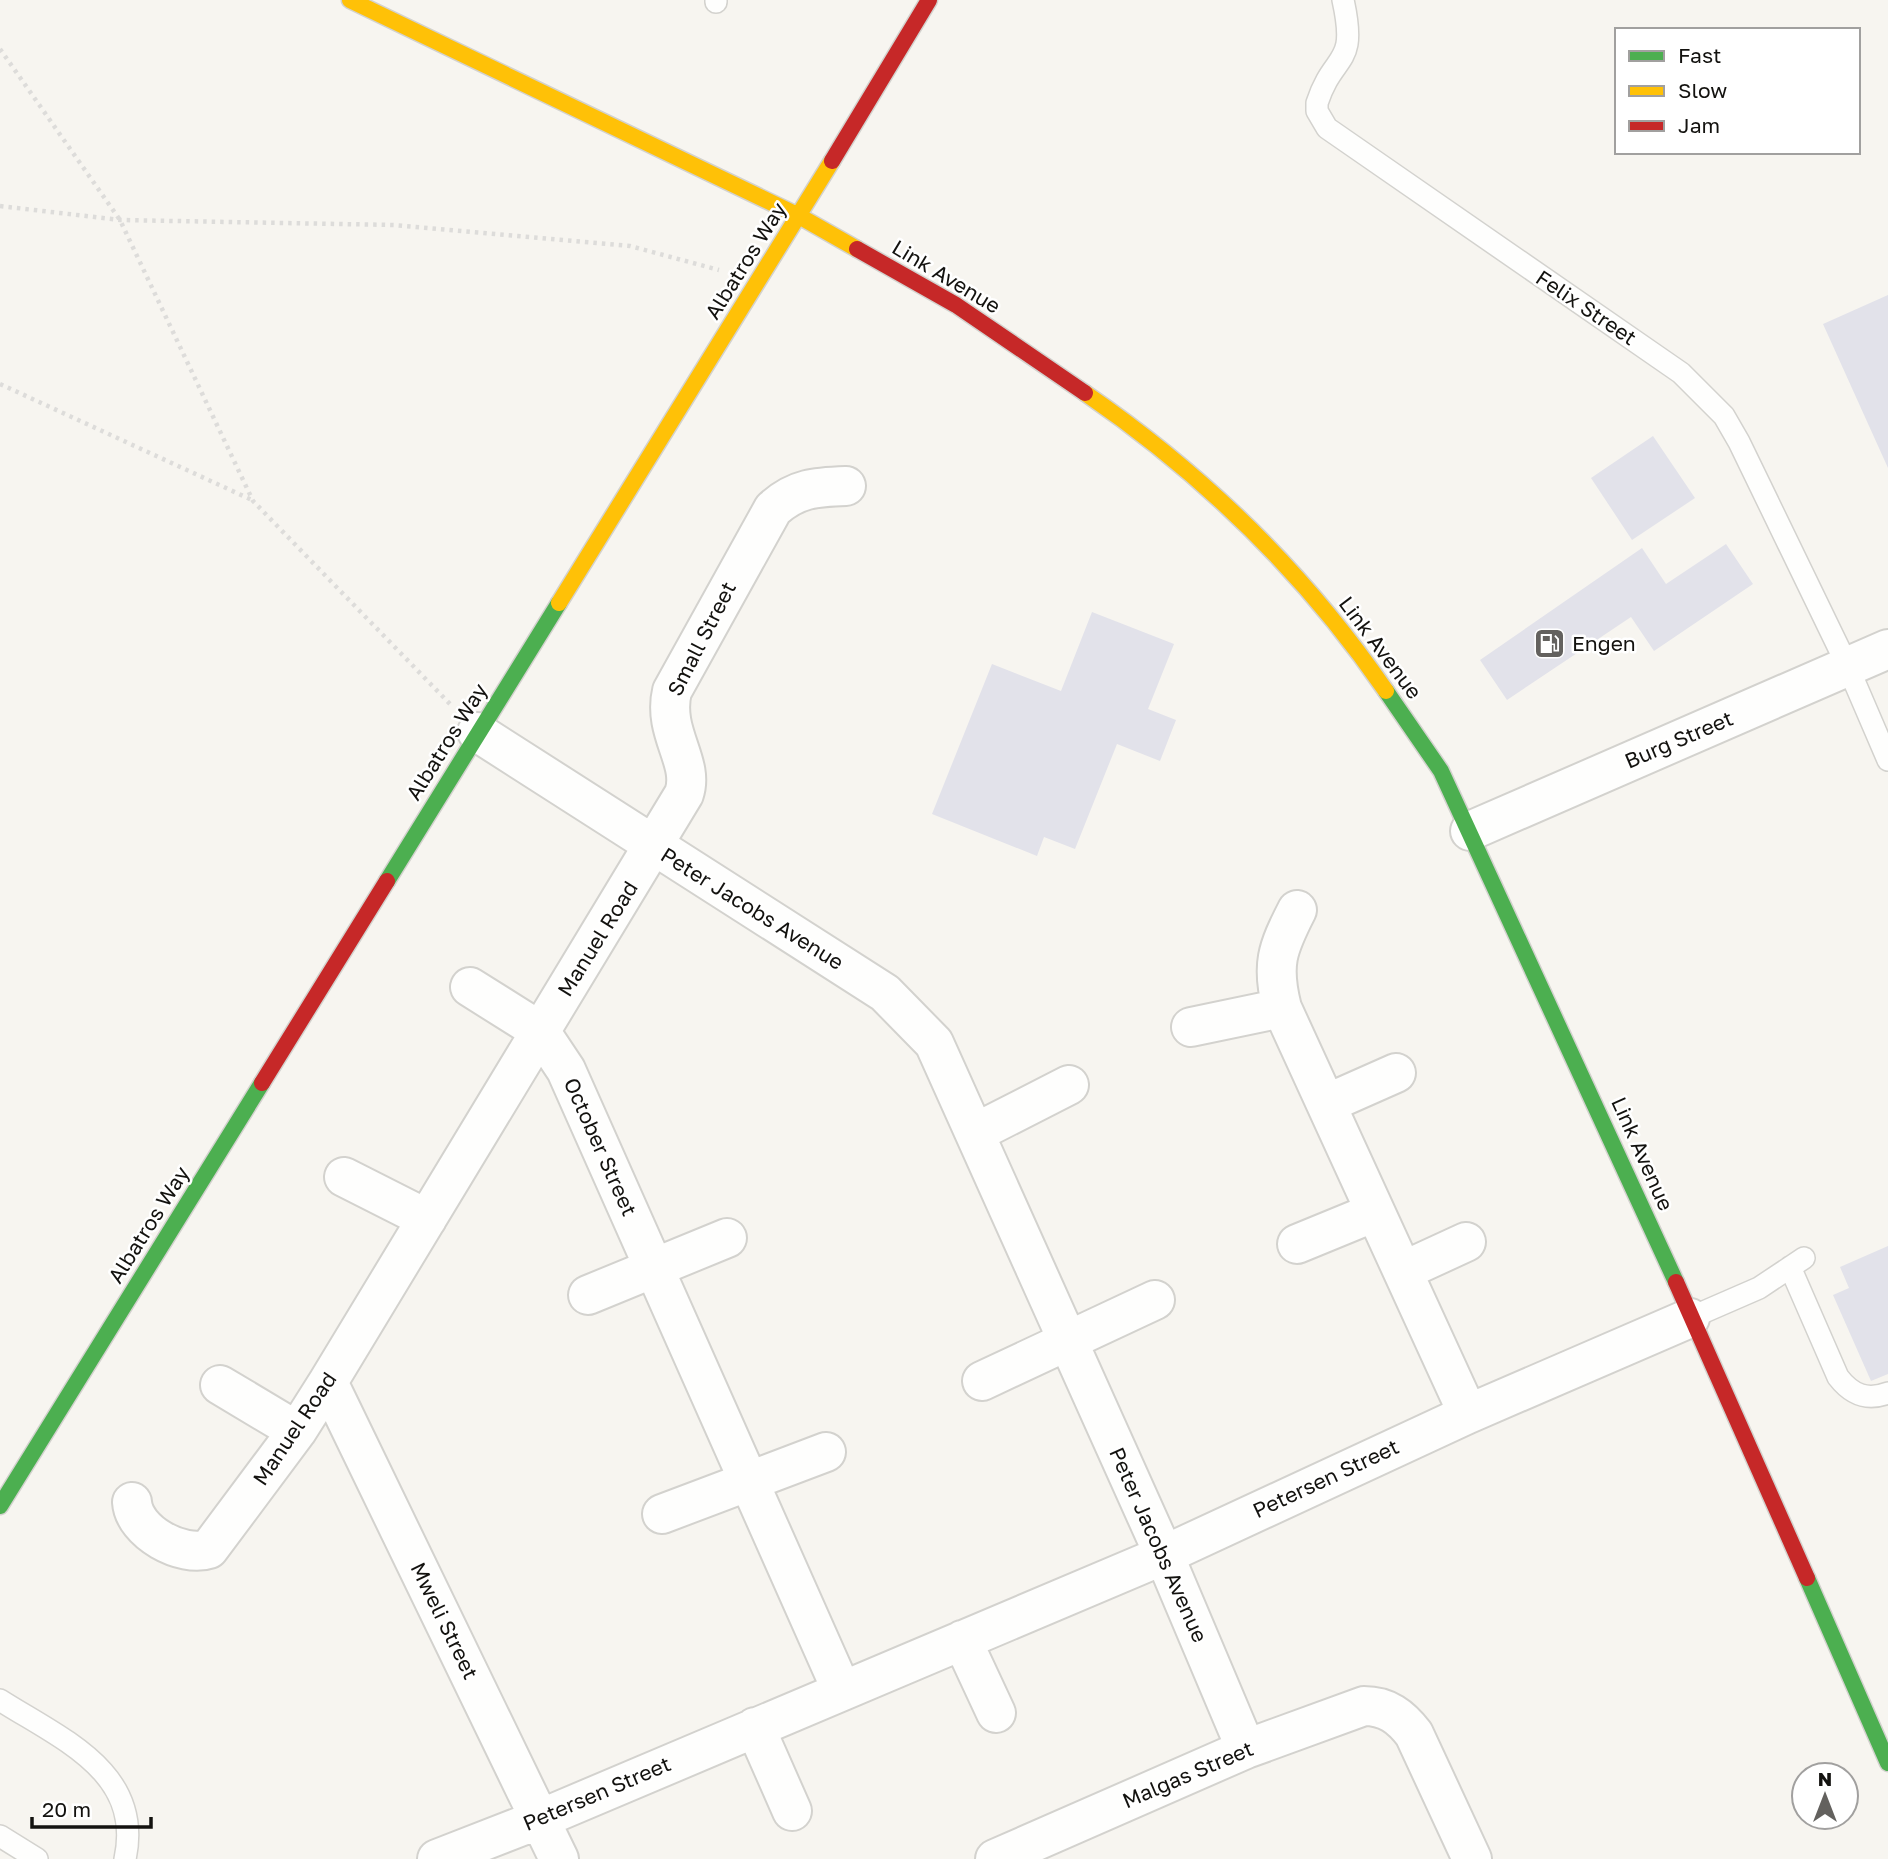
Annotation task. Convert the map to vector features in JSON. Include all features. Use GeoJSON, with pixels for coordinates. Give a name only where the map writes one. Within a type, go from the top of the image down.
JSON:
{"type":"FeatureCollection","features":[{"type":"Feature","properties":{"kind":"street","name":"Link Avenue"},"geometry":{"type":"LineString","coordinates":[[350,0],[799,216],[956,305],[1129,423],[1211,491],[1284,561],[1347,634],[1434,760],[1470,831],[1634,1188],[1888,1763]]}},
{"type":"Feature","properties":{"kind":"street","name":"Albatros Way"},"geometry":{"type":"LineString","coordinates":[[0,1506],[799,216],[929,0]]}},
{"type":"Feature","properties":{"kind":"street","name":"Small Street"},"geometry":{"type":"LineString","coordinates":[[655,847],[687,786],[688,776],[669,722],[669,703],[678,677],[773,509],[794,492],[808,487],[846,486]]}},
{"type":"Feature","properties":{"kind":"street","name":"Burg Street"},"geometry":{"type":"LineString","coordinates":[[1470,831],[1888,649]]}},
{"type":"Feature","properties":{"kind":"street","name":"Peter Jacobs Avenue"},"geometry":{"type":"LineString","coordinates":[[477,732],[885,993],[934,1043],[1164,1555],[1246,1749]]}},
{"type":"Feature","properties":{"kind":"street","name":"Manuel Road"},"geometry":{"type":"LineString","coordinates":[[132,1502],[133,1515],[146,1529],[188,1550],[200,1552],[209,1549],[297,1431],[655,847]]}},
{"type":"Feature","properties":{"kind":"street"},"geometry":{"type":"LineString","coordinates":[[1297,910],[1282,939],[1274,976],[1283,1008],[1468,1414]]}},
{"type":"Feature","properties":{"kind":"street"},"geometry":{"type":"LineString","coordinates":[[470,987],[540,1031]]}},
{"type":"Feature","properties":{"kind":"street"},"geometry":{"type":"LineString","coordinates":[[1191,1027],[1283,1008]]}},
{"type":"Feature","properties":{"kind":"street","name":"October Street"},"geometry":{"type":"LineString","coordinates":[[540,1031],[555,1050],[577,1091],[652,1268],[842,1691]]}},
{"type":"Feature","properties":{"kind":"street"},"geometry":{"type":"LineString","coordinates":[[1326,1104],[1396,1073]]}},
{"type":"Feature","properties":{"kind":"street"},"geometry":{"type":"LineString","coordinates":[[975,1133],[1069,1085]]}},
{"type":"Feature","properties":{"kind":"street"},"geometry":{"type":"LineString","coordinates":[[344,1177],[427,1219]]}},
{"type":"Feature","properties":{"kind":"street"},"geometry":{"type":"LineString","coordinates":[[1297,1244],[1375,1212]]}},
{"type":"Feature","properties":{"kind":"street"},"geometry":{"type":"LineString","coordinates":[[588,1295],[727,1238]]}},
{"type":"Feature","properties":{"kind":"street"},"geometry":{"type":"LineString","coordinates":[[1403,1271],[1466,1242]]}},
{"type":"Feature","properties":{"kind":"street"},"geometry":{"type":"LineString","coordinates":[[982,1381],[1154,1300]]}},
{"type":"Feature","properties":{"kind":"street","name":"Petersen Street"},"geometry":{"type":"LineString","coordinates":[[437,1859],[540,1819],[1164,1555],[1468,1414],[1690,1318]]}},
{"type":"Feature","properties":{"kind":"street","name":"Mweli Street"},"geometry":{"type":"LineString","coordinates":[[328,1382],[559,1859]]}},
{"type":"Feature","properties":{"kind":"street"},"geometry":{"type":"LineString","coordinates":[[220,1385],[297,1431]]}},
{"type":"Feature","properties":{"kind":"street"},"geometry":{"type":"LineString","coordinates":[[662,1514],[826,1452]]}},
{"type":"Feature","properties":{"kind":"street"},"geometry":{"type":"LineString","coordinates":[[962,1640],[996,1713]]}},
{"type":"Feature","properties":{"kind":"street","name":"Malgas Street"},"geometry":{"type":"LineString","coordinates":[[995,1859],[1246,1749],[1352,1708],[1364,1706],[1385,1708],[1405,1721],[1414,1734],[1472,1859]]}},
{"type":"Feature","properties":{"kind":"street"},"geometry":{"type":"LineString","coordinates":[[755,1727],[792,1811]]}},
{"type":"Feature","properties":{"kind":"lane","name":"Felix Street"},"geometry":{"type":"LineString","coordinates":[[1343,0],[1349,28],[1345,58],[1317,103],[1317,111],[1327,128],[1681,373],[1705,395],[1724,415],[1739,442],[1848,667]]}},
{"type":"Feature","properties":{"kind":"lane"},"geometry":{"type":"LineString","coordinates":[[1848,667],[1888,760]]}},
{"type":"Feature","properties":{"kind":"lane"},"geometry":{"type":"LineString","coordinates":[[1690,1318],[1759,1288],[1797,1263],[1838,1377],[1846,1388],[1867,1397],[1888,1393]]}},
{"type":"Feature","properties":{"kind":"lane"},"geometry":{"type":"LineString","coordinates":[[0,1700],[87,1756],[118,1788],[127,1826],[125,1859]]}},
{"type":"Feature","properties":{"kind":"lane"},"geometry":{"type":"LineString","coordinates":[[0,1836],[37,1859]]}},
{"type":"Feature","properties":{"kind":"path"},"geometry":{"type":"LineString","coordinates":[[0,49],[120,219],[253,501],[477,732]]}},
{"type":"Feature","properties":{"kind":"path"},"geometry":{"type":"LineString","coordinates":[[0,206],[120,219],[394,225],[630,246],[759,280]]}},
{"type":"Feature","properties":{"kind":"path"},"geometry":{"type":"LineString","coordinates":[[0,384],[253,501]]}},
{"type":"Feature","properties":{"kind":"building"},"geometry":{"type":"Polygon","coordinates":[[[1888,295],[1888,468],[1823,324],[1888,295]]]}},
{"type":"Feature","properties":{"kind":"building"},"geometry":{"type":"Polygon","coordinates":[[[1653,436],[1695,498],[1632,540],[1591,478],[1653,436]]]}},
{"type":"Feature","properties":{"kind":"building"},"geometry":{"type":"Polygon","coordinates":[[[1726,544],[1753,584],[1654,651],[1631,617],[1507,700],[1480,660],[1642,548],[1666,584],[1726,544]]]}},
{"type":"Feature","properties":{"kind":"building"},"geometry":{"type":"Polygon","coordinates":[[[1092,612],[1174,644],[1148,709],[1176,720],[1160,761],[1117,744],[1075,849],[1044,837],[1037,856],[932,814],[992,664],[1061,691],[1092,612]]]}},
{"type":"Feature","properties":{"kind":"building"},"geometry":{"type":"Polygon","coordinates":[[[1888,1246],[1888,1374],[1871,1381],[1833,1295],[1849,1288],[1840,1267],[1888,1246]]]}},
{"type":"Feature","properties":{"kind":"traffic: fast"},"geometry":{"type":"LineString","coordinates":[[387,881],[559,603]]}},
{"type":"Feature","properties":{"kind":"traffic: fast"},"geometry":{"type":"LineString","coordinates":[[1386,691],[1441,771],[1676,1282]]}},
{"type":"Feature","properties":{"kind":"traffic: fast"},"geometry":{"type":"LineString","coordinates":[[0,1506],[262,1083]]}},
{"type":"Feature","properties":{"kind":"traffic: fast"},"geometry":{"type":"LineString","coordinates":[[1807,1578],[1888,1763]]}},
{"type":"Feature","properties":{"kind":"traffic: slow"},"geometry":{"type":"LineString","coordinates":[[350,0],[799,216],[857,249]]}},
{"type":"Feature","properties":{"kind":"traffic: slow"},"geometry":{"type":"LineString","coordinates":[[559,603],[832,161]]}},
{"type":"Feature","properties":{"kind":"traffic: slow"},"geometry":{"type":"LineString","coordinates":[[1085,393],[1170,457],[1249,528],[1321,606],[1386,691]]}},
{"type":"Feature","properties":{"kind":"traffic: jam"},"geometry":{"type":"LineString","coordinates":[[832,161],[929,0]]}},
{"type":"Feature","properties":{"kind":"traffic: jam"},"geometry":{"type":"LineString","coordinates":[[857,249],[956,305],[1085,393]]}},
{"type":"Feature","properties":{"kind":"traffic: jam"},"geometry":{"type":"LineString","coordinates":[[262,1083],[387,881]]}},
{"type":"Feature","properties":{"kind":"traffic: jam"},"geometry":{"type":"LineString","coordinates":[[1676,1282],[1807,1578]]}},
{"type":"Feature","properties":{"kind":"place","name":"Engen"},"geometry":{"type":"Point","coordinates":[1549,644]}}]}
